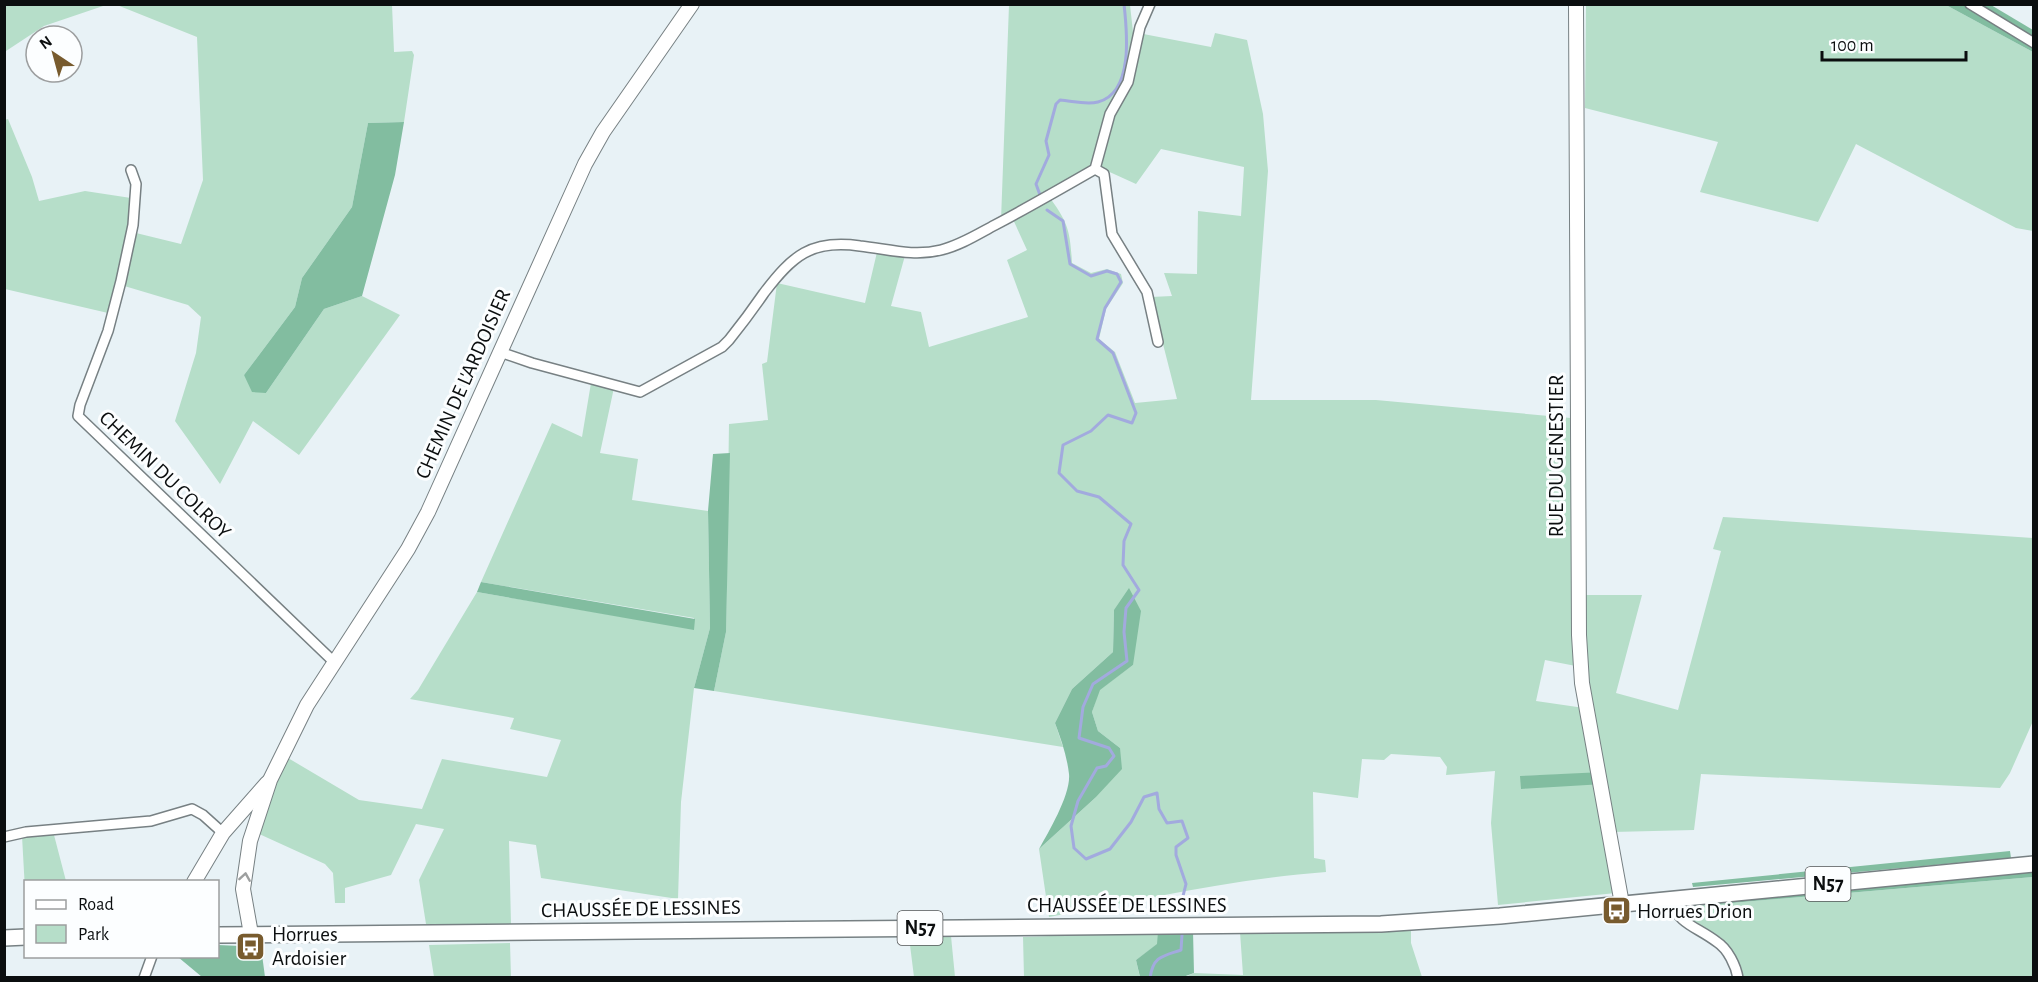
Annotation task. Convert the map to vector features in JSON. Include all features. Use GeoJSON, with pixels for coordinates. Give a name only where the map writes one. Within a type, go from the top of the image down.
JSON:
{"type":"FeatureCollection","features":[{"type":"Feature","properties":{"kind":"main road","name":"CHAUSSÉE DE LESSINES"},"geometry":{"type":"LineString","coordinates":[[219,935],[1382,924],[1500,916],[2034,864]]}},
{"type":"Feature","properties":{"kind":"main road"},"geometry":{"type":"LineString","coordinates":[[4,938],[24,938]]}},
{"type":"Feature","properties":{"kind":"street","name":"CHEMIN DE L'ARDOISIER"},"geometry":{"type":"LineString","coordinates":[[251,934],[243,889],[250,841],[270,780],[307,705],[408,549],[428,512],[585,164],[603,132],[692,4]]}},
{"type":"Feature","properties":{"kind":"street"},"geometry":{"type":"LineString","coordinates":[[500,352],[640,392],[722,347],[786,265],[803,252],[817,247],[858,245],[915,254],[942,250],[960,244],[1095,169],[1110,114],[1128,82],[1140,27],[1150,4]]}},
{"type":"Feature","properties":{"kind":"street","name":"RUE DU GENESTIER"},"geometry":{"type":"LineString","coordinates":[[1576,4],[1579,635],[1582,682],[1622,904]]}},
{"type":"Feature","properties":{"kind":"street"},"geometry":{"type":"LineString","coordinates":[[1970,4],[2034,43]]}},
{"type":"Feature","properties":{"kind":"street"},"geometry":{"type":"LineString","coordinates":[[1095,169],[1104,174],[1112,234],[1146,292],[1158,342]]}},
{"type":"Feature","properties":{"kind":"street","name":"CHEMIN DU COLROY"},"geometry":{"type":"LineString","coordinates":[[131,170],[136,184],[131,236],[108,331],[78,416],[334,662]]}},
{"type":"Feature","properties":{"kind":"street","name":"CHEMIN DE L'ARDOISIER"},"geometry":{"type":"LineString","coordinates":[[195,880],[223,833],[270,780]]}},
{"type":"Feature","properties":{"kind":"street"},"geometry":{"type":"LineString","coordinates":[[4,837],[26,832],[152,821],[192,809],[203,815],[223,833]]}},
{"type":"Feature","properties":{"kind":"street"},"geometry":{"type":"LineString","coordinates":[[1669,900],[1679,917],[1719,943],[1736,967],[1738,978]]}},
{"type":"Feature","properties":{"kind":"street"},"geometry":{"type":"LineString","coordinates":[[144,978],[152,958]]}},
{"type":"Feature","properties":{"kind":"green space"},"geometry":{"type":"Polygon","coordinates":[[[5,4],[106,4],[50,24],[24,24],[24,39],[6,51],[5,55],[5,4]]]}},
{"type":"Feature","properties":{"kind":"green space"},"geometry":{"type":"Polygon","coordinates":[[[117,5],[392,5],[394,52],[412,51],[414,55],[404,122],[368,123],[352,207],[302,278],[295,307],[244,375],[266,393],[324,309],[362,296],[400,315],[299,455],[253,421],[220,484],[175,421],[196,353],[201,317],[188,305],[121,285],[136,233],[181,244],[203,180],[197,37],[117,5]]]}},
{"type":"Feature","properties":{"kind":"green space"},"geometry":{"type":"Polygon","coordinates":[[[1009,5],[1130,5],[1133,32],[1211,47],[1215,33],[1247,40],[1263,114],[1268,171],[1251,400],[1376,400],[1582,419],[1583,595],[1642,595],[1616,693],[1678,710],[1721,551],[1713,549],[1723,517],[2033,538],[2033,721],[2010,773],[2000,788],[1701,774],[1694,830],[1613,832],[1626,892],[1498,905],[1491,823],[1495,771],[1446,775],[1447,767],[1440,757],[1391,754],[1384,760],[1362,759],[1358,798],[1313,792],[1314,858],[1325,860],[1326,872],[1222,885],[1049,917],[1039,849],[1095,798],[1120,748],[1098,731],[1092,712],[1099,690],[1133,665],[1114,610],[1113,652],[1072,689],[1055,723],[1063,747],[714,691],[726,632],[729,424],[768,420],[762,364],[767,362],[777,283],[865,303],[878,248],[906,252],[891,306],[921,312],[929,347],[1028,317],[1007,260],[1027,250],[1011,215],[1001,220],[1009,5]],[[1161,149],[1136,184],[1092,164],[1048,195],[1067,227],[1072,263],[1091,273],[1107,269],[1121,274],[1123,283],[1106,309],[1099,339],[1115,352],[1135,403],[1177,399],[1151,297],[1172,296],[1164,273],[1197,274],[1198,211],[1241,216],[1244,167],[1161,149]],[[1545,660],[1536,701],[1591,709],[1586,668],[1545,660]],[[1602,773],[1521,776],[1522,789],[1602,773]]]}},
{"type":"Feature","properties":{"kind":"green space"},"geometry":{"type":"Polygon","coordinates":[[[1586,5],[1946,5],[2033,52],[2033,231],[2016,228],[1856,144],[1818,222],[1700,192],[1718,142],[1585,108],[1586,5]]]}},
{"type":"Feature","properties":{"kind":"green space"},"geometry":{"type":"Polygon","coordinates":[[[1946,5],[1991,5],[2033,30],[2033,52],[1946,5]]]}},
{"type":"Feature","properties":{"kind":"green space"},"geometry":{"type":"Polygon","coordinates":[[[8,119],[32,177],[39,201],[85,191],[131,198],[124,257],[108,313],[5,289],[4,120],[8,119]]]}},
{"type":"Feature","properties":{"kind":"green space"},"geometry":{"type":"Polygon","coordinates":[[[404,122],[395,175],[362,296],[324,309],[266,393],[252,392],[244,375],[295,307],[302,278],[352,207],[368,123],[404,122]]]}},
{"type":"Feature","properties":{"kind":"green space"},"geometry":{"type":"Polygon","coordinates":[[[592,377],[615,383],[600,453],[638,459],[632,500],[708,511],[710,628],[694,688],[681,802],[678,899],[541,878],[536,845],[509,841],[511,924],[426,924],[419,880],[444,829],[416,824],[391,875],[345,888],[345,903],[335,903],[333,873],[325,864],[257,833],[288,758],[359,800],[422,809],[442,759],[547,777],[561,740],[510,729],[514,718],[410,699],[418,690],[477,592],[694,629],[694,618],[481,582],[552,423],[582,437],[592,377]]]}},
{"type":"Feature","properties":{"kind":"green space"},"geometry":{"type":"Polygon","coordinates":[[[730,453],[726,632],[714,691],[694,688],[710,628],[708,511],[713,454],[730,453]]]}},
{"type":"Feature","properties":{"kind":"green space"},"geometry":{"type":"Polygon","coordinates":[[[481,582],[695,619],[694,630],[477,592],[481,582]]]}},
{"type":"Feature","properties":{"kind":"green space"},"geometry":{"type":"Polygon","coordinates":[[[1129,588],[1141,611],[1133,665],[1100,690],[1092,712],[1098,731],[1120,748],[1122,769],[1095,798],[1039,849],[1067,792],[1069,782],[1067,761],[1055,723],[1072,689],[1113,652],[1114,610],[1129,588]]]}},
{"type":"Feature","properties":{"kind":"green space"},"geometry":{"type":"Polygon","coordinates":[[[1603,772],[1604,784],[1521,789],[1520,776],[1603,772]]]}},
{"type":"Feature","properties":{"kind":"green space"},"geometry":{"type":"Polygon","coordinates":[[[54,835],[66,880],[24,880],[22,836],[54,835]]]}},
{"type":"Feature","properties":{"kind":"green space"},"geometry":{"type":"Polygon","coordinates":[[[2010,851],[2011,858],[1693,887],[1692,883],[2010,851]]]}},
{"type":"Feature","properties":{"kind":"green space"},"geometry":{"type":"Polygon","coordinates":[[[2033,869],[2033,877],[1685,907],[1686,902],[2033,869]]]}},
{"type":"Feature","properties":{"kind":"green space"},"geometry":{"type":"Polygon","coordinates":[[[2033,877],[2033,977],[1742,977],[1735,957],[1727,944],[1719,936],[1694,924],[1684,915],[1685,907],[2033,877]]]}},
{"type":"Feature","properties":{"kind":"green space"},"geometry":{"type":"Polygon","coordinates":[[[1411,929],[1411,943],[1422,977],[1183,978],[1194,973],[1243,975],[1240,932],[1411,929]]]}},
{"type":"Feature","properties":{"kind":"green space"},"geometry":{"type":"Polygon","coordinates":[[[1193,931],[1194,973],[1183,977],[1140,977],[1136,960],[1157,944],[1158,932],[1193,931]]]}},
{"type":"Feature","properties":{"kind":"green space"},"geometry":{"type":"Polygon","coordinates":[[[1158,932],[1158,944],[1136,960],[1140,978],[1024,977],[1023,937],[1158,932]]]}},
{"type":"Feature","properties":{"kind":"green space"},"geometry":{"type":"Polygon","coordinates":[[[951,936],[955,977],[914,977],[909,937],[951,936]]]}},
{"type":"Feature","properties":{"kind":"green space"},"geometry":{"type":"Polygon","coordinates":[[[510,943],[511,977],[434,977],[429,945],[510,943]]]}},
{"type":"Feature","properties":{"kind":"green space"},"geometry":{"type":"Polygon","coordinates":[[[219,945],[261,947],[265,977],[202,977],[179,958],[219,958],[219,945]]]}},
{"type":"Feature","properties":{"kind":"waterway"},"geometry":{"type":"LineString","coordinates":[[1040,195],[1036,184],[1049,155],[1046,141],[1056,104],[1060,100],[1098,102],[1110,96],[1118,87],[1126,60],[1124,4]]}},
{"type":"Feature","properties":{"kind":"waterway"},"geometry":{"type":"LineString","coordinates":[[1047,210],[1063,221],[1070,264],[1091,276],[1107,271],[1117,274],[1121,282],[1105,308],[1097,339],[1113,353],[1136,413],[1132,423],[1108,415],[1091,431],[1063,445],[1059,473],[1077,491],[1099,497],[1131,524],[1124,541],[1123,565],[1139,590],[1126,608],[1124,632],[1127,661],[1093,684],[1083,707],[1079,738],[1109,748],[1114,756],[1106,766],[1097,768],[1078,801],[1071,826],[1074,848],[1086,859],[1110,849],[1131,822],[1144,797],[1157,793],[1159,809],[1167,823],[1182,821],[1188,838],[1176,847],[1176,855],[1186,884],[1182,900]]}},
{"type":"Feature","properties":{"kind":"waterway"},"geometry":{"type":"LineString","coordinates":[[1150,978],[1156,961],[1181,950],[1182,935]]}},
{"type":"Feature","properties":{"kind":"place","name":"Horrues Drion"},"geometry":{"type":"Point","coordinates":[1616,911]}},
{"type":"Feature","properties":{"kind":"place","name":"Horrues Ardoisier"},"geometry":{"type":"Point","coordinates":[251,946]}}]}
